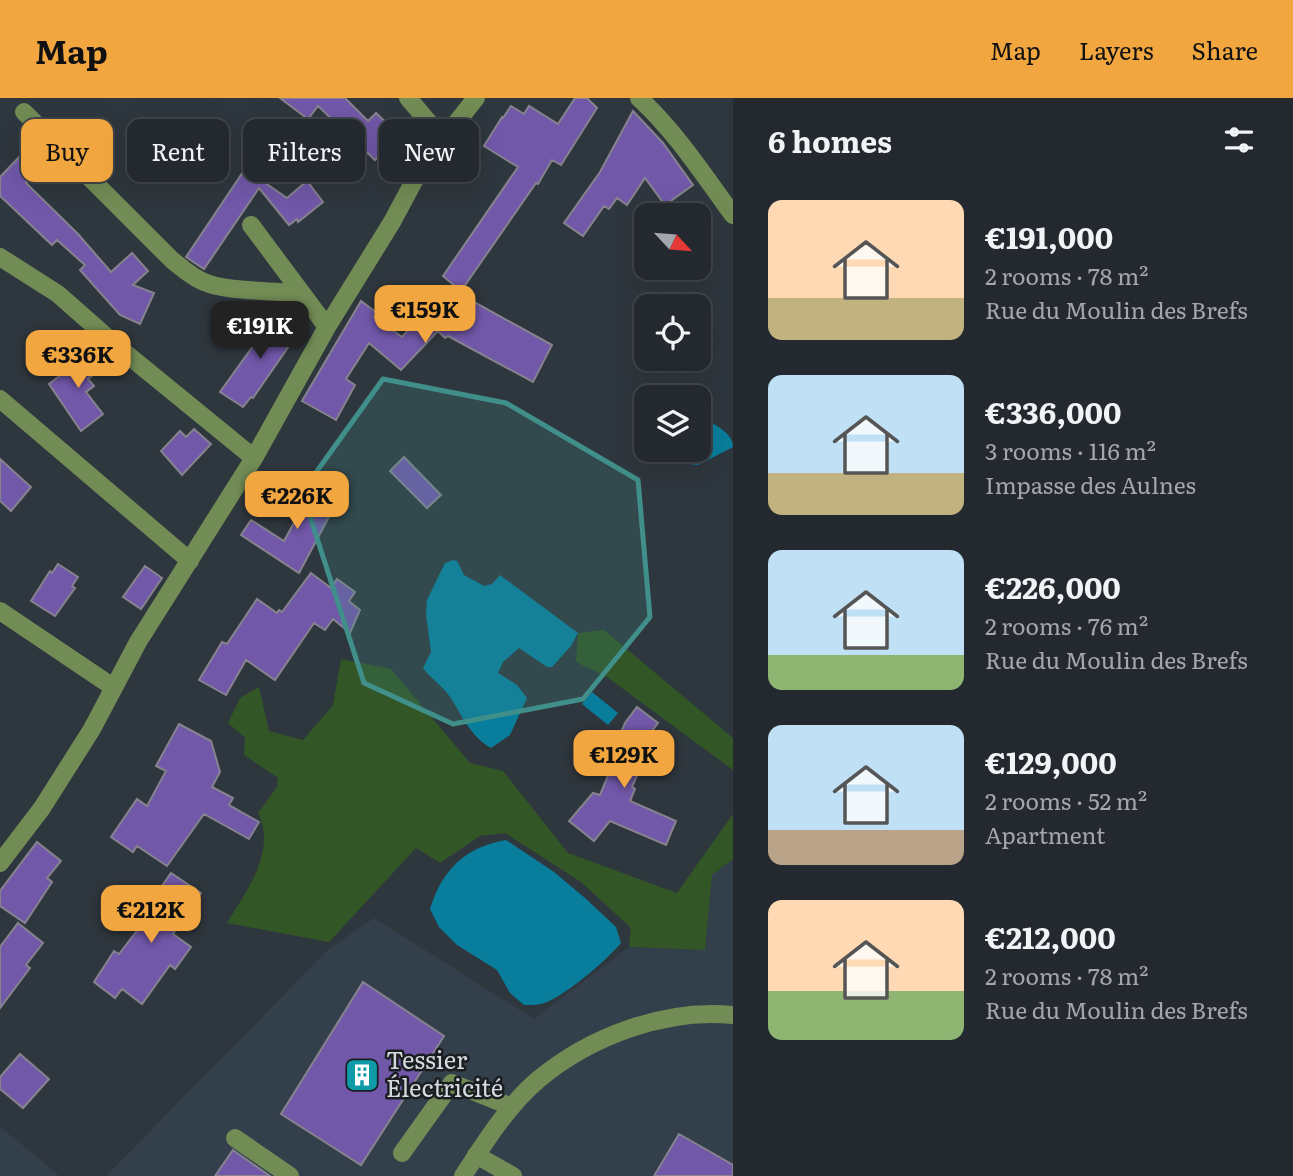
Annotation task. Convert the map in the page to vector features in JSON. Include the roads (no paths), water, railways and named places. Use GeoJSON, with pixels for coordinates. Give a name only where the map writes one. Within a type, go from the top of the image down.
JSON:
{"type":"FeatureCollection","features":[{"type":"Feature","properties":{"kind":"street"},"geometry":{"type":"LineString","coordinates":[[408,98],[426,119]]}},
{"type":"Feature","properties":{"kind":"street"},"geometry":{"type":"LineString","coordinates":[[459,119],[476,98]]}},
{"type":"Feature","properties":{"kind":"street"},"geometry":{"type":"LineString","coordinates":[[639,98],[678,139],[733,215]]}},
{"type":"Feature","properties":{"kind":"street"},"geometry":{"type":"LineString","coordinates":[[24,113],[187,272],[205,282],[223,287],[303,295]]}},
{"type":"Feature","properties":{"kind":"street"},"geometry":{"type":"LineString","coordinates":[[0,863],[43,808],[92,729],[138,642],[254,458],[327,327],[413,182]]}},
{"type":"Feature","properties":{"kind":"street"},"geometry":{"type":"LineString","coordinates":[[251,225],[327,327]]}},
{"type":"Feature","properties":{"kind":"street"},"geometry":{"type":"LineString","coordinates":[[0,257],[58,294],[118,348],[254,458]]}},
{"type":"Feature","properties":{"kind":"street"},"geometry":{"type":"LineString","coordinates":[[0,399],[190,561]]}},
{"type":"Feature","properties":{"kind":"street"},"geometry":{"type":"LineString","coordinates":[[0,611],[113,687]]}},
{"type":"Feature","properties":{"kind":"street"},"geometry":{"type":"LineString","coordinates":[[463,1176],[512,1107],[548,1073],[575,1054],[614,1035],[676,1016],[708,1013],[733,1015]]}},
{"type":"Feature","properties":{"kind":"street"},"geometry":{"type":"LineString","coordinates":[[402,1153],[452,1083],[512,1107]]}},
{"type":"Feature","properties":{"kind":"street"},"geometry":{"type":"LineString","coordinates":[[235,1138],[290,1176]]}},
{"type":"Feature","properties":{"kind":"street"},"geometry":{"type":"LineString","coordinates":[[476,1155],[513,1176]]}},
{"type":"Feature","properties":{"kind":"water"},"geometry":{"type":"Polygon","coordinates":[[[711,423],[727,434],[733,447],[711,458],[711,423]]]}},
{"type":"Feature","properties":{"kind":"water"},"geometry":{"type":"Polygon","coordinates":[[[679,462],[704,462],[698,465],[679,462]]]}},
{"type":"Feature","properties":{"kind":"water"},"geometry":{"type":"Polygon","coordinates":[[[457,561],[464,575],[484,586],[492,584],[500,575],[578,633],[571,646],[552,667],[547,667],[519,648],[503,662],[498,673],[517,685],[527,698],[510,735],[491,748],[472,731],[447,693],[423,668],[431,652],[427,600],[445,563],[457,561]]]}},
{"type":"Feature","properties":{"kind":"water"},"geometry":{"type":"Polygon","coordinates":[[[592,692],[618,713],[608,725],[582,704],[592,692]]]}},
{"type":"Feature","properties":{"kind":"water"},"geometry":{"type":"Polygon","coordinates":[[[506,840],[554,872],[585,898],[616,927],[621,943],[572,987],[541,1004],[524,1005],[510,993],[497,970],[457,945],[439,927],[430,909],[441,883],[457,862],[479,848],[506,840]]]}},
{"type":"Feature","properties":{"kind":"place","name":"Tessier Électricité"},"geometry":{"type":"Point","coordinates":[362,1075]}}]}
